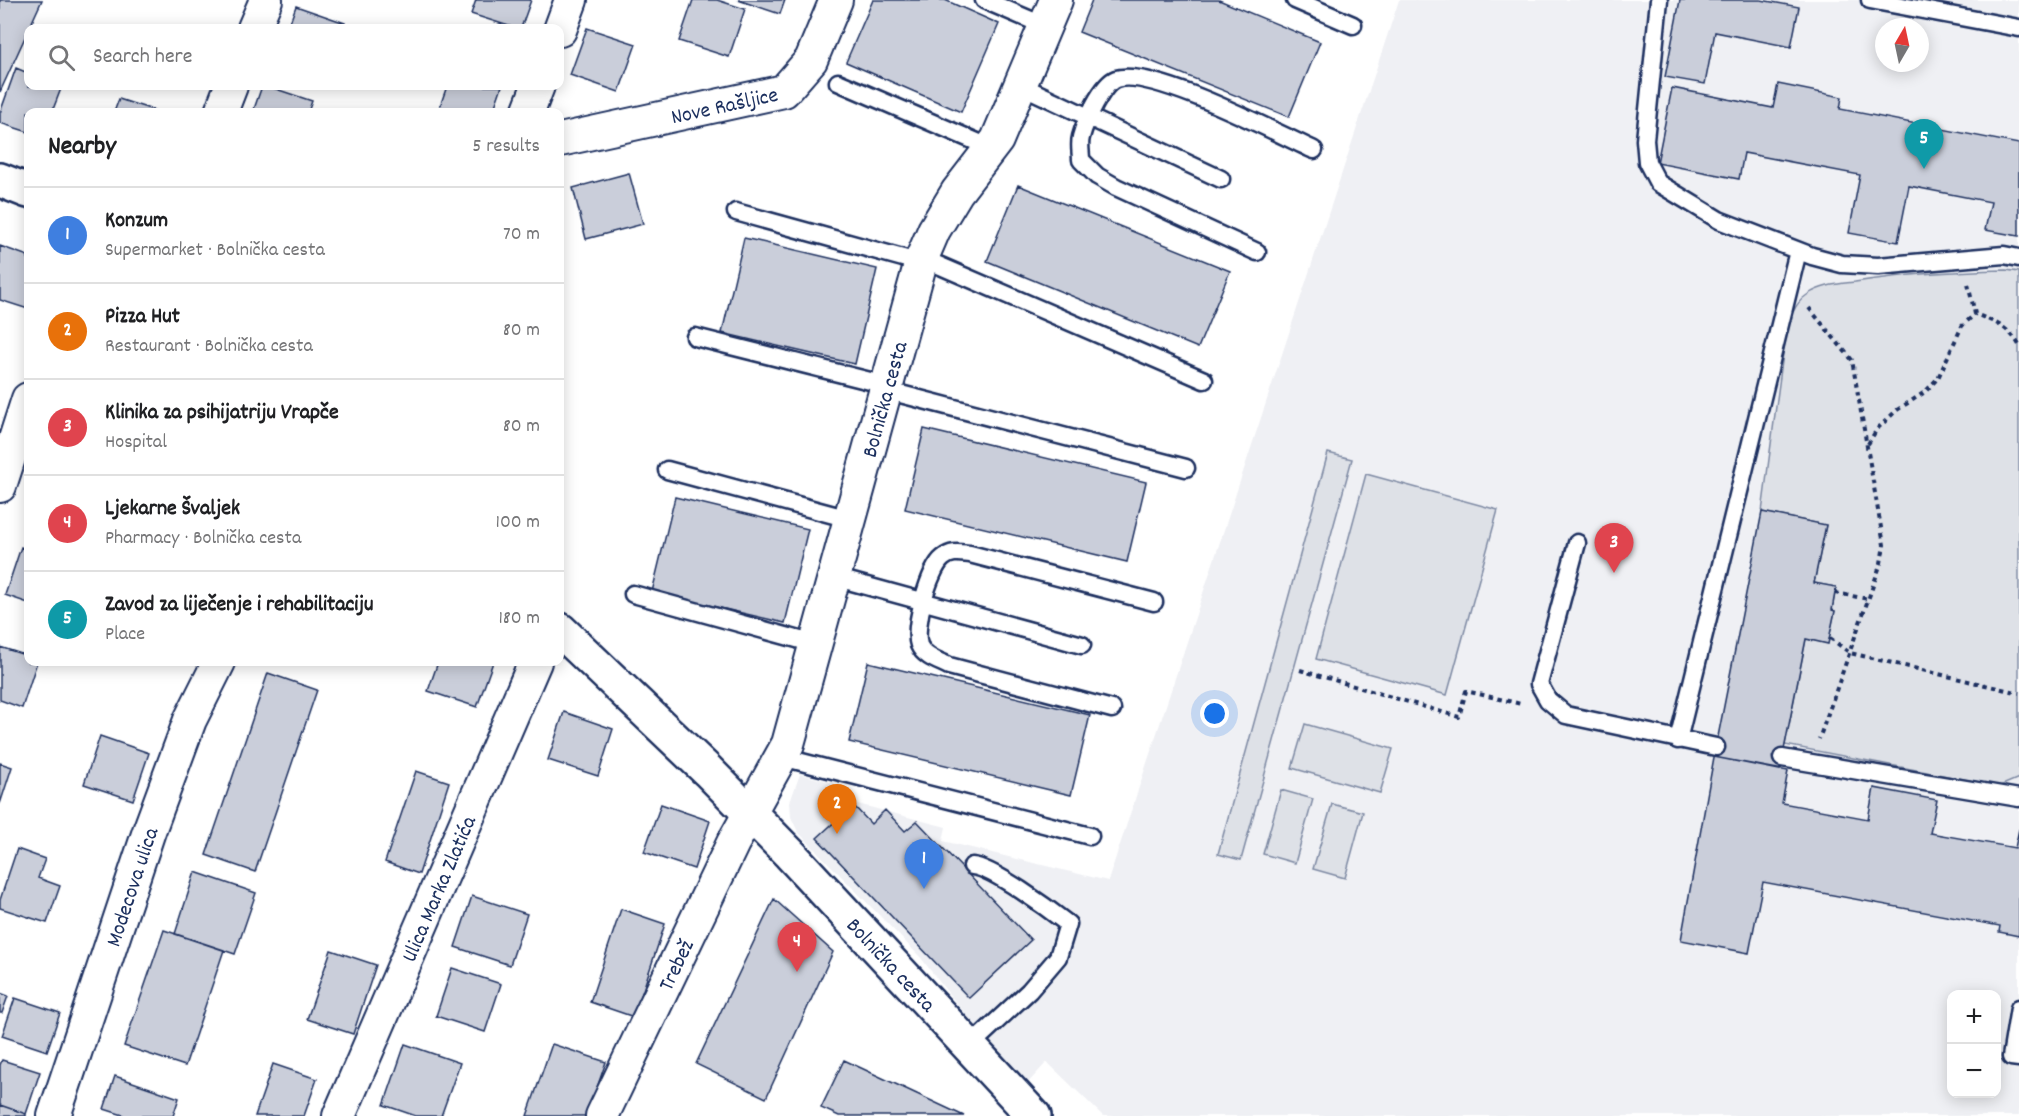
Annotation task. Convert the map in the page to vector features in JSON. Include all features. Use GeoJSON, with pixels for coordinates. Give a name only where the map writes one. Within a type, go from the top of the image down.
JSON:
{"type":"FeatureCollection","features":[{"type":"Feature","properties":{"kind":"street"},"geometry":{"type":"LineString","coordinates":[[256,24],[266,0]]}},
{"type":"Feature","properties":{"kind":"street"},"geometry":{"type":"LineString","coordinates":[[562,24],[571,0]]}},
{"type":"Feature","properties":{"kind":"street","name":"Nove Rašljice"},"geometry":{"type":"LineString","coordinates":[[564,139],[784,91],[811,60],[836,0]]}},
{"type":"Feature","properties":{"kind":"street","name":"Bolnička cesta"},"geometry":{"type":"LineString","coordinates":[[748,813],[788,744],[921,261],[934,230],[957,192],[997,141],[1050,13]]}},
{"type":"Feature","properties":{"kind":"street"},"geometry":{"type":"LineString","coordinates":[[222,108],[229,90]]}},
{"type":"Feature","properties":{"kind":"street"},"geometry":{"type":"LineString","coordinates":[[530,108],[536,90]]}},
{"type":"Feature","properties":{"kind":"street"},"geometry":{"type":"LineString","coordinates":[[0,180],[24,189]]}},
{"type":"Feature","properties":{"kind":"street"},"geometry":{"type":"LineString","coordinates":[[0,486],[24,411]]}},
{"type":"Feature","properties":{"kind":"street","name":"Bolnička cesta"},"geometry":{"type":"LineString","coordinates":[[564,634],[708,771],[1034,1116]]}},
{"type":"Feature","properties":{"kind":"street","name":"Modecova ulica"},"geometry":{"type":"LineString","coordinates":[[54,1116],[149,831],[190,720],[217,666]]}},
{"type":"Feature","properties":{"kind":"street","name":"Ulica Marka Zlatića"},"geometry":{"type":"LineString","coordinates":[[339,1116],[533,666]]}},
{"type":"Feature","properties":{"kind":"street","name":"Trebež"},"geometry":{"type":"LineString","coordinates":[[602,1116],[748,813]]}},
{"type":"Feature","properties":{"kind":"lane"},"geometry":{"type":"LineString","coordinates":[[984,0],[1050,13]]}},
{"type":"Feature","properties":{"kind":"lane"},"geometry":{"type":"LineString","coordinates":[[1295,0],[1353,25]]}},
{"type":"Feature","properties":{"kind":"lane"},"geometry":{"type":"LineString","coordinates":[[1659,0],[1645,140],[1647,162],[1658,183],[1719,220],[1798,251],[1842,264],[1878,266],[2004,255],[2019,258]]}},
{"type":"Feature","properties":{"kind":"lane"},"geometry":{"type":"LineString","coordinates":[[1870,0],[2019,28]]}},
{"type":"Feature","properties":{"kind":"lane"},"geometry":{"type":"LineString","coordinates":[[1257,252],[1097,176],[1080,160],[1081,138],[1106,85],[1117,79],[1138,78],[1176,88],[1314,150]]}},
{"type":"Feature","properties":{"kind":"lane"},"geometry":{"type":"LineString","coordinates":[[838,82],[991,148]]}},
{"type":"Feature","properties":{"kind":"lane"},"geometry":{"type":"LineString","coordinates":[[1020,85],[1221,179]]}},
{"type":"Feature","properties":{"kind":"lane"},"geometry":{"type":"LineString","coordinates":[[735,212],[921,261],[1204,380]]}},
{"type":"Feature","properties":{"kind":"lane"},"geometry":{"type":"LineString","coordinates":[[1678,740],[1798,251]]}},
{"type":"Feature","properties":{"kind":"lane"},"geometry":{"type":"LineString","coordinates":[[695,337],[1186,468]]}},
{"type":"Feature","properties":{"kind":"lane"},"geometry":{"type":"LineString","coordinates":[[667,471],[849,519]]}},
{"type":"Feature","properties":{"kind":"lane"},"geometry":{"type":"LineString","coordinates":[[1577,543],[1539,684],[1548,700],[1566,715],[1716,747]]}},
{"type":"Feature","properties":{"kind":"lane"},"geometry":{"type":"LineString","coordinates":[[1112,709],[949,666],[929,657],[920,647],[917,633],[933,571],[941,559],[953,552],[970,554],[1154,602]]}},
{"type":"Feature","properties":{"kind":"lane"},"geometry":{"type":"LineString","coordinates":[[834,577],[1082,645]]}},
{"type":"Feature","properties":{"kind":"lane"},"geometry":{"type":"LineString","coordinates":[[633,594],[815,644]]}},
{"type":"Feature","properties":{"kind":"lane"},"geometry":{"type":"LineString","coordinates":[[782,757],[1090,836]]}},
{"type":"Feature","properties":{"kind":"lane"},"geometry":{"type":"LineString","coordinates":[[1782,758],[2019,798]]}},
{"type":"Feature","properties":{"kind":"lane"},"geometry":{"type":"LineString","coordinates":[[970,1046],[1029,991],[1058,957],[1068,924],[998,877],[978,866],[972,866]]}},
{"type":"Feature","properties":{"kind":"lane"},"geometry":{"type":"LineString","coordinates":[[2019,1008],[2011,1057],[2019,1058]]}},
{"type":"Feature","properties":{"kind":"path"},"geometry":{"type":"LineString","coordinates":[[1962,259],[1975,314]]}},
{"type":"Feature","properties":{"kind":"path"},"geometry":{"type":"LineString","coordinates":[[1790,284],[1852,360],[1884,545],[1881,563],[1869,599],[1811,762]]}},
{"type":"Feature","properties":{"kind":"path"},"geometry":{"type":"LineString","coordinates":[[1975,314],[2001,324],[2014,335],[2019,345]]}},
{"type":"Feature","properties":{"kind":"path"},"geometry":{"type":"LineString","coordinates":[[1867,444],[1877,429],[1897,410],[1925,392],[1938,378],[1962,326],[1975,314]]}},
{"type":"Feature","properties":{"kind":"path"},"geometry":{"type":"LineString","coordinates":[[1835,593],[1869,599]]}},
{"type":"Feature","properties":{"kind":"path"},"geometry":{"type":"LineString","coordinates":[[1830,638],[1850,653],[2019,693]]}},
{"type":"Feature","properties":{"kind":"path"},"geometry":{"type":"LineString","coordinates":[[1300,670],[1459,717],[1466,691],[1566,715]]}},
{"type":"Feature","properties":{"kind":"shaded area"},"geometry":{"type":"Polygon","coordinates":[[[1399,0],[2019,0],[2019,1116],[1103,1116],[1047,1062],[1026,1085],[921,958],[798,832],[791,817],[790,802],[800,774],[835,783],[831,797],[946,827],[943,841],[1108,881],[1399,0]]]}},
{"type":"Feature","properties":{"kind":"shaded area"},"geometry":{"type":"Polygon","coordinates":[[[2006,270],[2019,272],[2019,778],[2000,786],[1785,745],[1806,639],[1828,643],[1835,611],[1832,610],[1836,587],[1814,583],[1826,525],[1762,512],[1785,339],[1795,309],[1802,299],[1812,292],[1836,284],[1911,275],[2006,270]]]}},
{"type":"Feature","properties":{"kind":"shaded area"},"geometry":{"type":"Polygon","coordinates":[[[1328,453],[1352,459],[1241,860],[1218,854],[1328,453]]]}},
{"type":"Feature","properties":{"kind":"shaded area"},"geometry":{"type":"Polygon","coordinates":[[[1366,474],[1498,510],[1447,695],[1316,659],[1366,474]]]}},
{"type":"Feature","properties":{"kind":"shaded area"},"geometry":{"type":"Polygon","coordinates":[[[1305,724],[1393,749],[1380,793],[1292,768],[1305,724]]]}},
{"type":"Feature","properties":{"kind":"shaded area"},"geometry":{"type":"Polygon","coordinates":[[[1281,790],[1313,799],[1295,863],[1263,854],[1281,790]]]}},
{"type":"Feature","properties":{"kind":"shaded area"},"geometry":{"type":"Polygon","coordinates":[[[1332,804],[1363,812],[1345,878],[1313,869],[1332,804]]]}},
{"type":"Feature","properties":{"kind":"building"},"geometry":{"type":"Polygon","coordinates":[[[0,0],[42,0],[31,24],[24,24],[24,39],[0,92],[0,0]]]}},
{"type":"Feature","properties":{"kind":"building"},"geometry":{"type":"Polygon","coordinates":[[[476,0],[531,0],[522,24],[502,24],[471,14],[476,0]]]}},
{"type":"Feature","properties":{"kind":"building"},"geometry":{"type":"Polygon","coordinates":[[[693,0],[717,0],[745,9],[729,57],[679,41],[693,0]]]}},
{"type":"Feature","properties":{"kind":"building"},"geometry":{"type":"Polygon","coordinates":[[[738,0],[785,0],[780,14],[738,0]]]}},
{"type":"Feature","properties":{"kind":"building"},"geometry":{"type":"Polygon","coordinates":[[[873,0],[945,0],[999,24],[961,112],[846,62],[873,0]]]}},
{"type":"Feature","properties":{"kind":"building"},"geometry":{"type":"Polygon","coordinates":[[[1092,0],[1219,0],[1320,42],[1289,117],[1079,32],[1092,0]]]}},
{"type":"Feature","properties":{"kind":"building"},"geometry":{"type":"Polygon","coordinates":[[[1680,0],[1761,0],[1799,7],[1791,47],[1715,32],[1705,84],[1665,77],[1680,0]]]}},
{"type":"Feature","properties":{"kind":"building"},"geometry":{"type":"Polygon","coordinates":[[[296,6],[345,23],[345,24],[289,24],[296,6]]]}},
{"type":"Feature","properties":{"kind":"building"},"geometry":{"type":"Polygon","coordinates":[[[587,28],[636,44],[619,92],[570,75],[587,28]]]}},
{"type":"Feature","properties":{"kind":"building"},"geometry":{"type":"Polygon","coordinates":[[[16,68],[24,71],[24,90],[60,90],[54,108],[24,108],[24,131],[0,123],[0,113],[16,68]]]}},
{"type":"Feature","properties":{"kind":"building"},"geometry":{"type":"Polygon","coordinates":[[[1778,84],[1842,97],[1840,109],[2019,144],[2019,236],[1985,230],[1991,202],[1909,186],[1898,242],[1849,233],[1860,175],[1744,153],[1739,179],[1657,163],[1672,88],[1773,108],[1778,84]]]}},
{"type":"Feature","properties":{"kind":"building"},"geometry":{"type":"Polygon","coordinates":[[[261,90],[279,90],[312,101],[309,108],[254,108],[261,90]]]}},
{"type":"Feature","properties":{"kind":"building"},"geometry":{"type":"Polygon","coordinates":[[[446,90],[501,90],[494,108],[439,108],[446,90]]]}},
{"type":"Feature","properties":{"kind":"building"},"geometry":{"type":"Polygon","coordinates":[[[119,99],[147,108],[116,108],[119,99]]]}},
{"type":"Feature","properties":{"kind":"building"},"geometry":{"type":"Polygon","coordinates":[[[629,173],[643,224],[586,239],[573,188],[629,173]]]}},
{"type":"Feature","properties":{"kind":"building"},"geometry":{"type":"Polygon","coordinates":[[[1018,185],[1230,271],[1198,348],[987,261],[1018,185]]]}},
{"type":"Feature","properties":{"kind":"building"},"geometry":{"type":"Polygon","coordinates":[[[744,238],[877,269],[855,364],[722,333],[744,238]]]}},
{"type":"Feature","properties":{"kind":"building"},"geometry":{"type":"Polygon","coordinates":[[[0,246],[24,255],[24,308],[0,300],[0,246]]]}},
{"type":"Feature","properties":{"kind":"building"},"geometry":{"type":"Polygon","coordinates":[[[924,429],[1146,482],[1127,562],[905,509],[924,429]]]}},
{"type":"Feature","properties":{"kind":"building"},"geometry":{"type":"Polygon","coordinates":[[[675,497],[808,529],[785,623],[652,592],[675,497]]]}},
{"type":"Feature","properties":{"kind":"building"},"geometry":{"type":"Polygon","coordinates":[[[1762,512],[1826,525],[1814,583],[1836,587],[1832,610],[1835,611],[1828,644],[1806,639],[1780,770],[1714,757],[1762,512]]]}},
{"type":"Feature","properties":{"kind":"building"},"geometry":{"type":"Polygon","coordinates":[[[21,547],[24,548],[24,602],[5,595],[21,547]]]}},
{"type":"Feature","properties":{"kind":"building"},"geometry":{"type":"Polygon","coordinates":[[[0,647],[24,655],[24,666],[36,666],[22,708],[0,700],[0,647]]]}},
{"type":"Feature","properties":{"kind":"building"},"geometry":{"type":"Polygon","coordinates":[[[868,662],[1090,715],[1071,795],[849,742],[868,662]]]}},
{"type":"Feature","properties":{"kind":"building"},"geometry":{"type":"Polygon","coordinates":[[[437,666],[492,666],[477,707],[428,691],[437,666]]]}},
{"type":"Feature","properties":{"kind":"building"},"geometry":{"type":"Polygon","coordinates":[[[268,673],[317,690],[255,872],[206,855],[268,673]]]}},
{"type":"Feature","properties":{"kind":"building"},"geometry":{"type":"Polygon","coordinates":[[[564,712],[613,729],[598,776],[548,760],[564,712]]]}},
{"type":"Feature","properties":{"kind":"building"},"geometry":{"type":"Polygon","coordinates":[[[100,736],[149,753],[133,800],[84,784],[100,736]]]}},
{"type":"Feature","properties":{"kind":"building"},"geometry":{"type":"Polygon","coordinates":[[[1714,757],[1788,771],[1782,803],[1868,819],[1874,788],[1937,800],[1930,833],[2015,848],[2019,829],[2019,936],[1999,932],[2000,926],[1763,882],[1749,953],[1681,940],[1714,757]]]}},
{"type":"Feature","properties":{"kind":"building"},"geometry":{"type":"Polygon","coordinates":[[[0,763],[12,767],[0,804],[0,763]]]}},
{"type":"Feature","properties":{"kind":"building"},"geometry":{"type":"Polygon","coordinates":[[[416,771],[449,782],[419,874],[385,862],[416,771]]]}},
{"type":"Feature","properties":{"kind":"building"},"geometry":{"type":"Polygon","coordinates":[[[661,804],[710,821],[694,869],[644,852],[661,804]]]}},
{"type":"Feature","properties":{"kind":"building"},"geometry":{"type":"Polygon","coordinates":[[[853,805],[871,824],[885,810],[905,831],[917,821],[1031,940],[969,998],[817,838],[853,805]]]}},
{"type":"Feature","properties":{"kind":"building"},"geometry":{"type":"Polygon","coordinates":[[[17,849],[45,859],[38,878],[60,886],[47,923],[0,908],[0,900],[17,849]]]}},
{"type":"Feature","properties":{"kind":"building"},"geometry":{"type":"Polygon","coordinates":[[[195,872],[256,893],[235,954],[175,934],[195,872]]]}},
{"type":"Feature","properties":{"kind":"building"},"geometry":{"type":"Polygon","coordinates":[[[472,896],[527,914],[510,965],[455,947],[472,896]]]}},
{"type":"Feature","properties":{"kind":"building"},"geometry":{"type":"Polygon","coordinates":[[[774,899],[833,952],[766,1098],[696,1064],[774,899]]]}},
{"type":"Feature","properties":{"kind":"building"},"geometry":{"type":"Polygon","coordinates":[[[621,909],[665,924],[634,1017],[590,1002],[621,909]]]}},
{"type":"Feature","properties":{"kind":"building"},"geometry":{"type":"Polygon","coordinates":[[[164,930],[224,950],[185,1066],[124,1046],[164,930]]]}},
{"type":"Feature","properties":{"kind":"building"},"geometry":{"type":"Polygon","coordinates":[[[331,950],[376,965],[353,1034],[307,1019],[331,950]]]}},
{"type":"Feature","properties":{"kind":"building"},"geometry":{"type":"Polygon","coordinates":[[[452,968],[501,984],[485,1032],[436,1016],[452,968]]]}},
{"type":"Feature","properties":{"kind":"building"},"geometry":{"type":"Polygon","coordinates":[[[0,993],[8,996],[2,1013],[0,1013],[0,993]]]}},
{"type":"Feature","properties":{"kind":"building"},"geometry":{"type":"Polygon","coordinates":[[[15,998],[60,1013],[47,1051],[2,1036],[15,998]]]}},
{"type":"Feature","properties":{"kind":"building"},"geometry":{"type":"Polygon","coordinates":[[[405,1044],[460,1063],[441,1116],[416,1116],[384,1105],[405,1044]]]}},
{"type":"Feature","properties":{"kind":"building"},"geometry":{"type":"Polygon","coordinates":[[[552,1044],[606,1062],[587,1116],[527,1116],[552,1044]]]}},
{"type":"Feature","properties":{"kind":"building"},"geometry":{"type":"Polygon","coordinates":[[[2,1060],[40,1072],[26,1114],[0,1105],[2,1060]]]}},
{"type":"Feature","properties":{"kind":"building"},"geometry":{"type":"Polygon","coordinates":[[[844,1060],[964,1116],[839,1116],[821,1108],[844,1060]]]}},
{"type":"Feature","properties":{"kind":"building"},"geometry":{"type":"Polygon","coordinates":[[[273,1064],[317,1079],[304,1116],[255,1116],[273,1064]]]}},
{"type":"Feature","properties":{"kind":"building"},"geometry":{"type":"Polygon","coordinates":[[[115,1076],[179,1098],[173,1116],[126,1116],[104,1109],[115,1076]]]}},
{"type":"Feature","properties":{"kind":"building"},"geometry":{"type":"Polygon","coordinates":[[[0,1105],[26,1114],[26,1116],[0,1116],[0,1105]]]}},
{"type":"Feature","properties":{"kind":"place","name":"Zavod za liječenje i rehabilitaciju"},"geometry":{"type":"Point","coordinates":[1924,169]}},
{"type":"Feature","properties":{"kind":"place","name":"Klinika za psihijatriju Vrapče"},"geometry":{"type":"Point","coordinates":[1614,573]}},
{"type":"Feature","properties":{"kind":"place","name":"Pizza Hut"},"geometry":{"type":"Point","coordinates":[837,834]}},
{"type":"Feature","properties":{"kind":"place","name":"Konzum"},"geometry":{"type":"Point","coordinates":[924,889]}},
{"type":"Feature","properties":{"kind":"place","name":"Ljekarne Švaljek"},"geometry":{"type":"Point","coordinates":[797,972]}}]}
